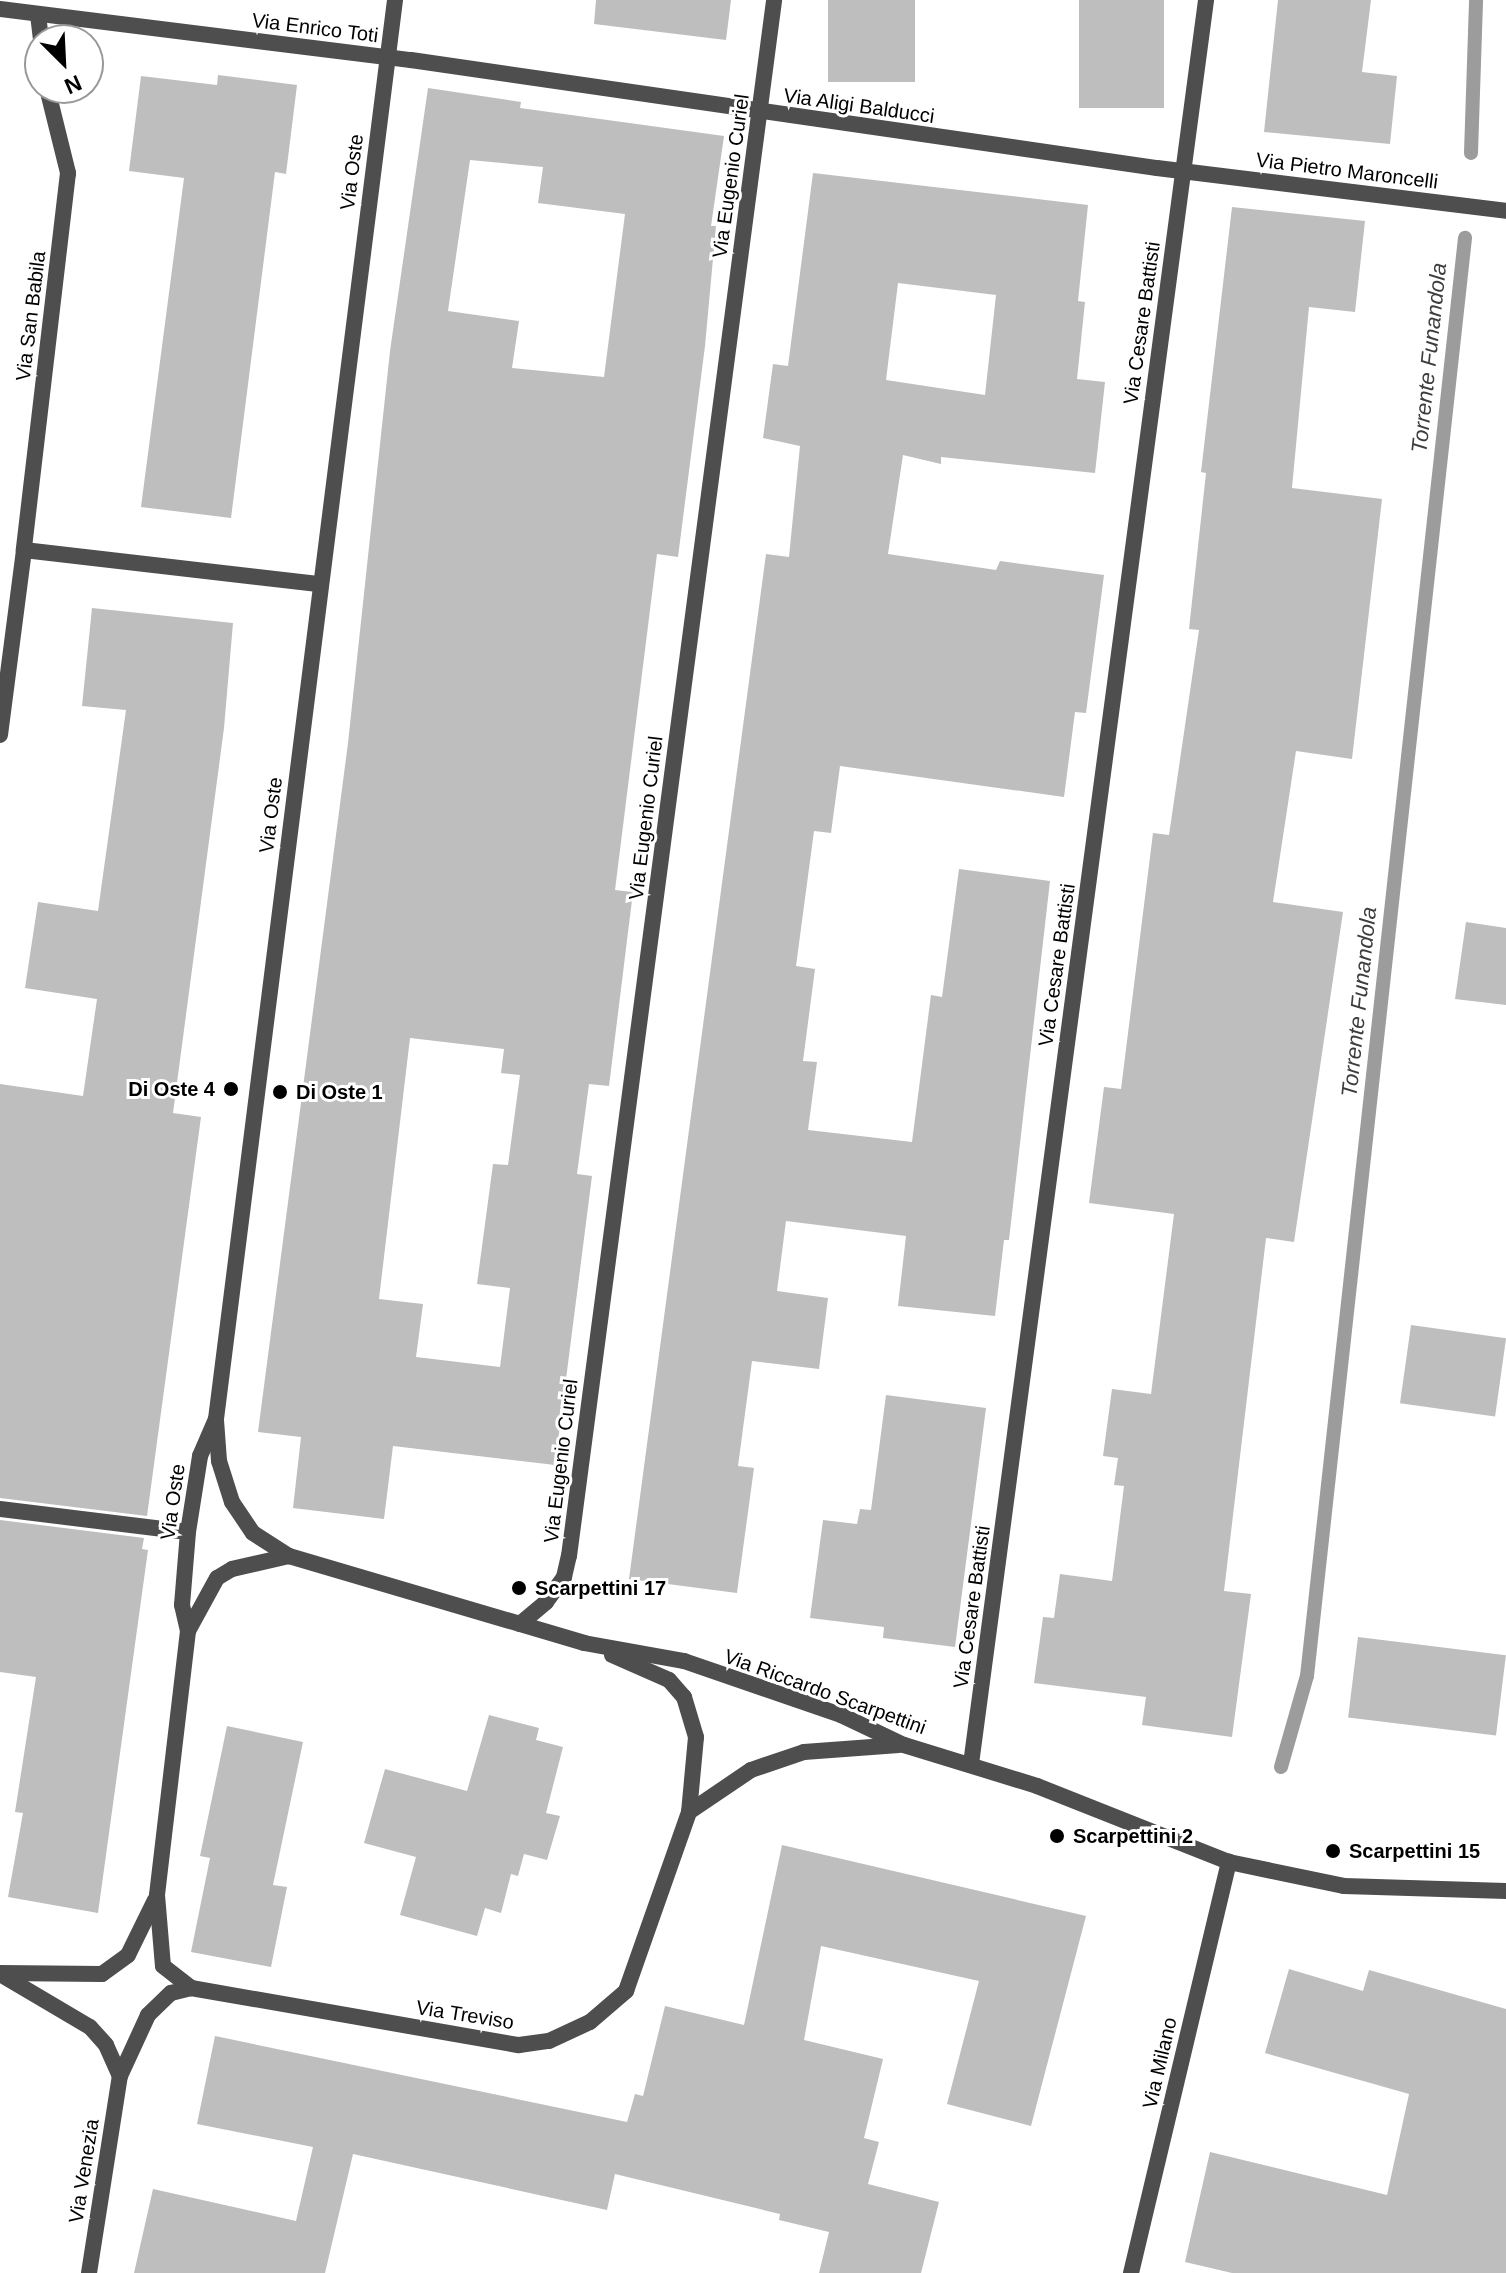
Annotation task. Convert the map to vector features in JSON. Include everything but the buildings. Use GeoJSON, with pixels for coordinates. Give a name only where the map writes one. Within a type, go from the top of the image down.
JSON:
{"type":"FeatureCollection","features":[{"type":"Feature","properties":{"kind":"street","name":"Via Oste"},"geometry":{"type":"LineString","coordinates":[[191,1988],[163,1966],[157,1895],[188,1631],[182,1605],[188,1532],[200,1456],[216,1419],[318,584],[395,0]]}},
{"type":"Feature","properties":{"kind":"street","name":"Via Eugenio Curiel"},"geometry":{"type":"LineString","coordinates":[[520,1624],[546,1602],[564,1577],[569,1556],[774,0]]}},
{"type":"Feature","properties":{"kind":"street","name":"Via Cesare Battisti"},"geometry":{"type":"LineString","coordinates":[[971,1764],[1206,0]]}},
{"type":"Feature","properties":{"kind":"street","name":"Via Enrico Toti"},"geometry":{"type":"LineString","coordinates":[[0,9],[387,57]]}},
{"type":"Feature","properties":{"kind":"street"},"geometry":{"type":"LineString","coordinates":[[38,15],[39,24]]}},
{"type":"Feature","properties":{"kind":"street","name":"Via Aligi Balducci"},"geometry":{"type":"LineString","coordinates":[[387,57],[1183,171]]}},
{"type":"Feature","properties":{"kind":"street","name":"Via San Babila"},"geometry":{"type":"LineString","coordinates":[[0,735],[68,173],[51,104]]}},
{"type":"Feature","properties":{"kind":"street","name":"Via Pietro Maroncelli"},"geometry":{"type":"LineString","coordinates":[[1183,171],[1506,211]]}},
{"type":"Feature","properties":{"kind":"street"},"geometry":{"type":"LineString","coordinates":[[24,550],[318,584]]}},
{"type":"Feature","properties":{"kind":"street","name":"Via Riccardo Scarpettini"},"geometry":{"type":"LineString","coordinates":[[216,1419],[219,1461],[232,1502],[253,1533],[289,1556],[584,1643],[684,1661],[841,1715],[904,1745],[971,1764],[1229,1862],[1344,1886],[1506,1891]]}},
{"type":"Feature","properties":{"kind":"street"},"geometry":{"type":"LineString","coordinates":[[0,1509],[188,1532]]}},
{"type":"Feature","properties":{"kind":"street","name":"Via Oste"},"geometry":{"type":"LineString","coordinates":[[188,1631],[217,1578],[232,1569],[289,1556]]}},
{"type":"Feature","properties":{"kind":"street","name":"Via Treviso"},"geometry":{"type":"LineString","coordinates":[[191,1988],[519,2045],[549,2041],[590,2022],[626,1991],[689,1812],[696,1737],[684,1697],[669,1680],[584,1643]]}},
{"type":"Feature","properties":{"kind":"street"},"geometry":{"type":"LineString","coordinates":[[689,1812],[751,1770],[804,1752],[904,1745]]}},
{"type":"Feature","properties":{"kind":"street","name":"Via Milano"},"geometry":{"type":"LineString","coordinates":[[1131,2273],[1229,1862]]}},
{"type":"Feature","properties":{"kind":"street","name":"Via Oste"},"geometry":{"type":"LineString","coordinates":[[0,1974],[102,1974],[128,1955],[157,1895]]}},
{"type":"Feature","properties":{"kind":"street"},"geometry":{"type":"LineString","coordinates":[[0,1974],[90,2027],[106,2045],[120,2076]]}},
{"type":"Feature","properties":{"kind":"street","name":"Via Venezia"},"geometry":{"type":"LineString","coordinates":[[89,2273],[120,2076],[148,2015],[171,1993],[191,1988]]}},
{"type":"Feature","properties":{"kind":"waterway","name":"Torrente Funandola"},"geometry":{"type":"LineString","coordinates":[[1471,153],[1476,0]]}},
{"type":"Feature","properties":{"kind":"waterway","name":"Torrente Funandola"},"geometry":{"type":"LineString","coordinates":[[1281,1767],[1307,1676],[1465,238]]}},
{"type":"Feature","properties":{"kind":"place","name":"Di Oste 4"},"geometry":{"type":"Point","coordinates":[231,1089]}},
{"type":"Feature","properties":{"kind":"place","name":"Di Oste 1"},"geometry":{"type":"Point","coordinates":[280,1092]}},
{"type":"Feature","properties":{"kind":"place","name":"Scarpettini 17"},"geometry":{"type":"Point","coordinates":[519,1588]}},
{"type":"Feature","properties":{"kind":"place","name":"Scarpettini 2"},"geometry":{"type":"Point","coordinates":[1057,1836]}},
{"type":"Feature","properties":{"kind":"place","name":"Scarpettini 15"},"geometry":{"type":"Point","coordinates":[1333,1851]}}]}
